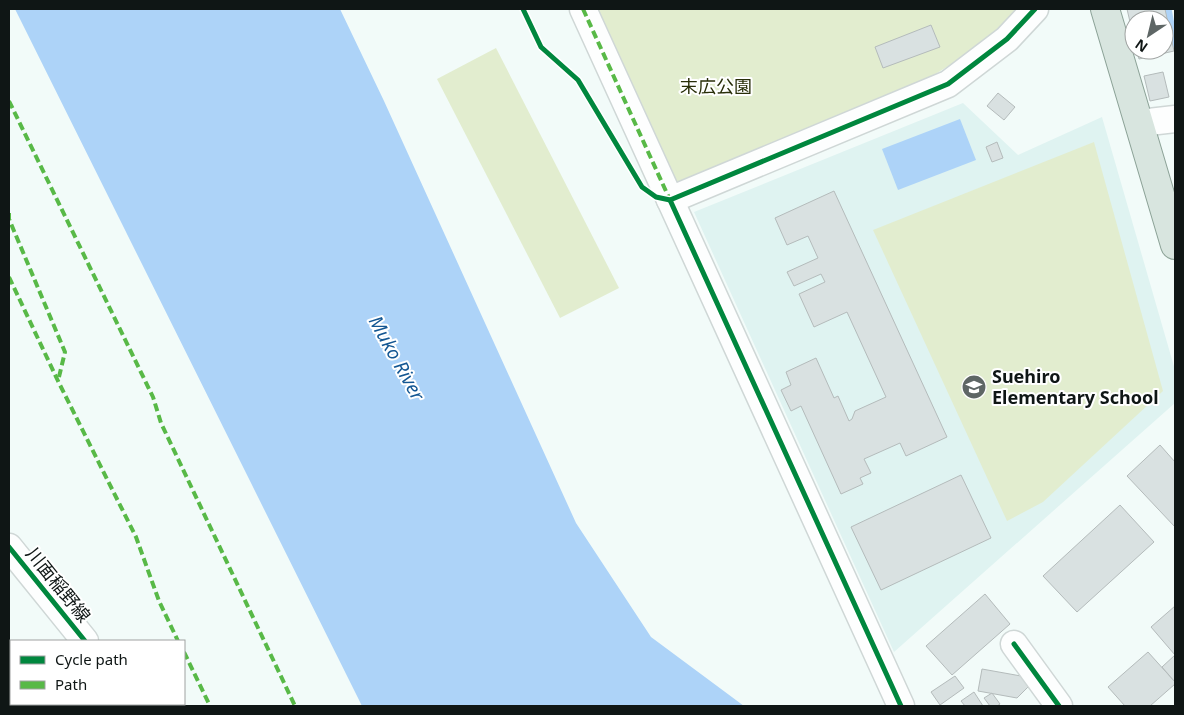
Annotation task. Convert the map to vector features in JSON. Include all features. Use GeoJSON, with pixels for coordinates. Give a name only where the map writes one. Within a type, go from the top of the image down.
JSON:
{"type":"FeatureCollection","features":[{"type":"Feature","properties":{"kind":"main road"},"geometry":{"type":"LineString","coordinates":[[1104,9],[1140,123],[1175,245]]}},
{"type":"Feature","properties":{"kind":"street"},"geometry":{"type":"LineString","coordinates":[[583,9],[901,706]]}},
{"type":"Feature","properties":{"kind":"street"},"geometry":{"type":"LineString","coordinates":[[670,200],[948,84],[1007,38],[1035,9]]}},
{"type":"Feature","properties":{"kind":"street"},"geometry":{"type":"LineString","coordinates":[[1140,123],[1175,119]]}},
{"type":"Feature","properties":{"kind":"street","name":"川面稲野線"},"geometry":{"type":"LineString","coordinates":[[9,547],[84,640]]}},
{"type":"Feature","properties":{"kind":"street"},"geometry":{"type":"LineString","coordinates":[[1014,644],[1060,706]]}},
{"type":"Feature","properties":{"kind":"shaded area","name":"Suehiro Elementary School"},"geometry":{"type":"Polygon","coordinates":[[[963,103],[1018,155],[1102,117],[1175,370],[1175,403],[894,652],[694,212],[963,103]]]}},
{"type":"Feature","properties":{"kind":"green space","name":"末広公園"},"geometry":{"type":"Polygon","coordinates":[[[596,9],[1026,9],[996,37],[932,76],[687,183],[673,180],[596,9]]]}},
{"type":"Feature","properties":{"kind":"green space"},"geometry":{"type":"Polygon","coordinates":[[[496,48],[619,288],[560,318],[437,79],[496,48]]]}},
{"type":"Feature","properties":{"kind":"green space"},"geometry":{"type":"Polygon","coordinates":[[[1094,142],[1163,391],[1043,502],[1007,521],[873,230],[1094,142]]]}},
{"type":"Feature","properties":{"kind":"water","name":"Muko River"},"geometry":{"type":"Polygon","coordinates":[[[15,9],[340,9],[384,101],[576,523],[651,637],[744,706],[362,706],[15,9]]]}},
{"type":"Feature","properties":{"kind":"water"},"geometry":{"type":"Polygon","coordinates":[[[960,119],[976,160],[898,190],[882,149],[960,119]]]}},
{"type":"Feature","properties":{"kind":"building"},"geometry":{"type":"Polygon","coordinates":[[[1127,9],[1165,10],[1127,10],[1127,9]]]}},
{"type":"Feature","properties":{"kind":"building"},"geometry":{"type":"Polygon","coordinates":[[[931,25],[940,47],[883,68],[875,47],[931,25]]]}},
{"type":"Feature","properties":{"kind":"building"},"geometry":{"type":"Polygon","coordinates":[[[1163,72],[1169,97],[1150,101],[1144,76],[1163,72]]]}},
{"type":"Feature","properties":{"kind":"building"},"geometry":{"type":"Polygon","coordinates":[[[998,93],[1015,107],[1004,120],[987,106],[998,93]]]}},
{"type":"Feature","properties":{"kind":"building"},"geometry":{"type":"Polygon","coordinates":[[[997,142],[1003,158],[992,162],[986,147],[997,142]]]}},
{"type":"Feature","properties":{"kind":"building"},"geometry":{"type":"Polygon","coordinates":[[[834,191],[947,437],[906,456],[900,443],[864,459],[871,473],[860,478],[863,484],[841,494],[801,406],[791,411],[781,390],[791,385],[786,372],[816,358],[834,398],[838,396],[849,421],[852,419],[855,411],[886,397],[847,312],[814,327],[799,294],[825,282],[821,274],[794,286],[787,272],[818,258],[808,236],[787,245],[775,218],[834,191]]]}},
{"type":"Feature","properties":{"kind":"building"},"geometry":{"type":"Polygon","coordinates":[[[1160,445],[1175,462],[1175,527],[1127,476],[1160,445]]]}},
{"type":"Feature","properties":{"kind":"building"},"geometry":{"type":"Polygon","coordinates":[[[961,475],[991,538],[881,590],[851,527],[961,475]]]}},
{"type":"Feature","properties":{"kind":"building"},"geometry":{"type":"Polygon","coordinates":[[[1120,505],[1154,542],[1077,612],[1043,576],[1120,505]]]}},
{"type":"Feature","properties":{"kind":"building"},"geometry":{"type":"Polygon","coordinates":[[[985,594],[1010,624],[952,675],[926,646],[985,594]]]}},
{"type":"Feature","properties":{"kind":"building"},"geometry":{"type":"Polygon","coordinates":[[[1175,606],[1175,655],[1151,627],[1175,606]]]}},
{"type":"Feature","properties":{"kind":"building"},"geometry":{"type":"Polygon","coordinates":[[[1148,652],[1175,684],[1150,706],[1125,706],[1108,687],[1148,652]]]}},
{"type":"Feature","properties":{"kind":"building"},"geometry":{"type":"Polygon","coordinates":[[[1175,655],[1175,682],[1162,667],[1175,655]]]}},
{"type":"Feature","properties":{"kind":"building"},"geometry":{"type":"Polygon","coordinates":[[[982,669],[1021,676],[1029,686],[1017,698],[978,691],[982,669]]]}},
{"type":"Feature","properties":{"kind":"building"},"geometry":{"type":"Polygon","coordinates":[[[955,676],[964,688],[940,705],[931,692],[955,676]]]}},
{"type":"Feature","properties":{"kind":"building"},"geometry":{"type":"Polygon","coordinates":[[[974,692],[983,706],[965,706],[961,701],[974,692]]]}},
{"type":"Feature","properties":{"kind":"building"},"geometry":{"type":"Polygon","coordinates":[[[992,693],[1000,704],[997,706],[990,706],[984,698],[992,693]]]}},
{"type":"Feature","properties":{"kind":"waterway"},"geometry":{"type":"LineString","coordinates":[[1168,9],[1175,45]]}},
{"type":"Feature","properties":{"kind":"marked path"},"geometry":{"type":"LineString","coordinates":[[583,9],[670,200]]}},
{"type":"Feature","properties":{"kind":"marked path"},"geometry":{"type":"LineString","coordinates":[[9,101],[153,397],[161,423],[295,706]]}},
{"type":"Feature","properties":{"kind":"marked path"},"geometry":{"type":"LineString","coordinates":[[9,213],[9,219],[65,352],[58,381]]}},
{"type":"Feature","properties":{"kind":"marked path"},"geometry":{"type":"LineString","coordinates":[[9,277],[58,381],[136,537],[159,601],[178,640]]}},
{"type":"Feature","properties":{"kind":"marked path"},"geometry":{"type":"LineString","coordinates":[[185,654],[210,706]]}},
{"type":"Feature","properties":{"kind":"cycle path"},"geometry":{"type":"LineString","coordinates":[[523,9],[541,47],[578,80],[642,187],[656,197],[670,200],[948,84],[1007,39],[1035,9]]}},
{"type":"Feature","properties":{"kind":"cycle path"},"geometry":{"type":"LineString","coordinates":[[670,200],[901,706]]}},
{"type":"Feature","properties":{"kind":"cycle path"},"geometry":{"type":"LineString","coordinates":[[9,547],[84,640]]}},
{"type":"Feature","properties":{"kind":"cycle path"},"geometry":{"type":"LineString","coordinates":[[1014,644],[1059,706]]}},
{"type":"Feature","properties":{"kind":"place","name":"Suehiro Elementary School"},"geometry":{"type":"Point","coordinates":[974,387]}}]}
